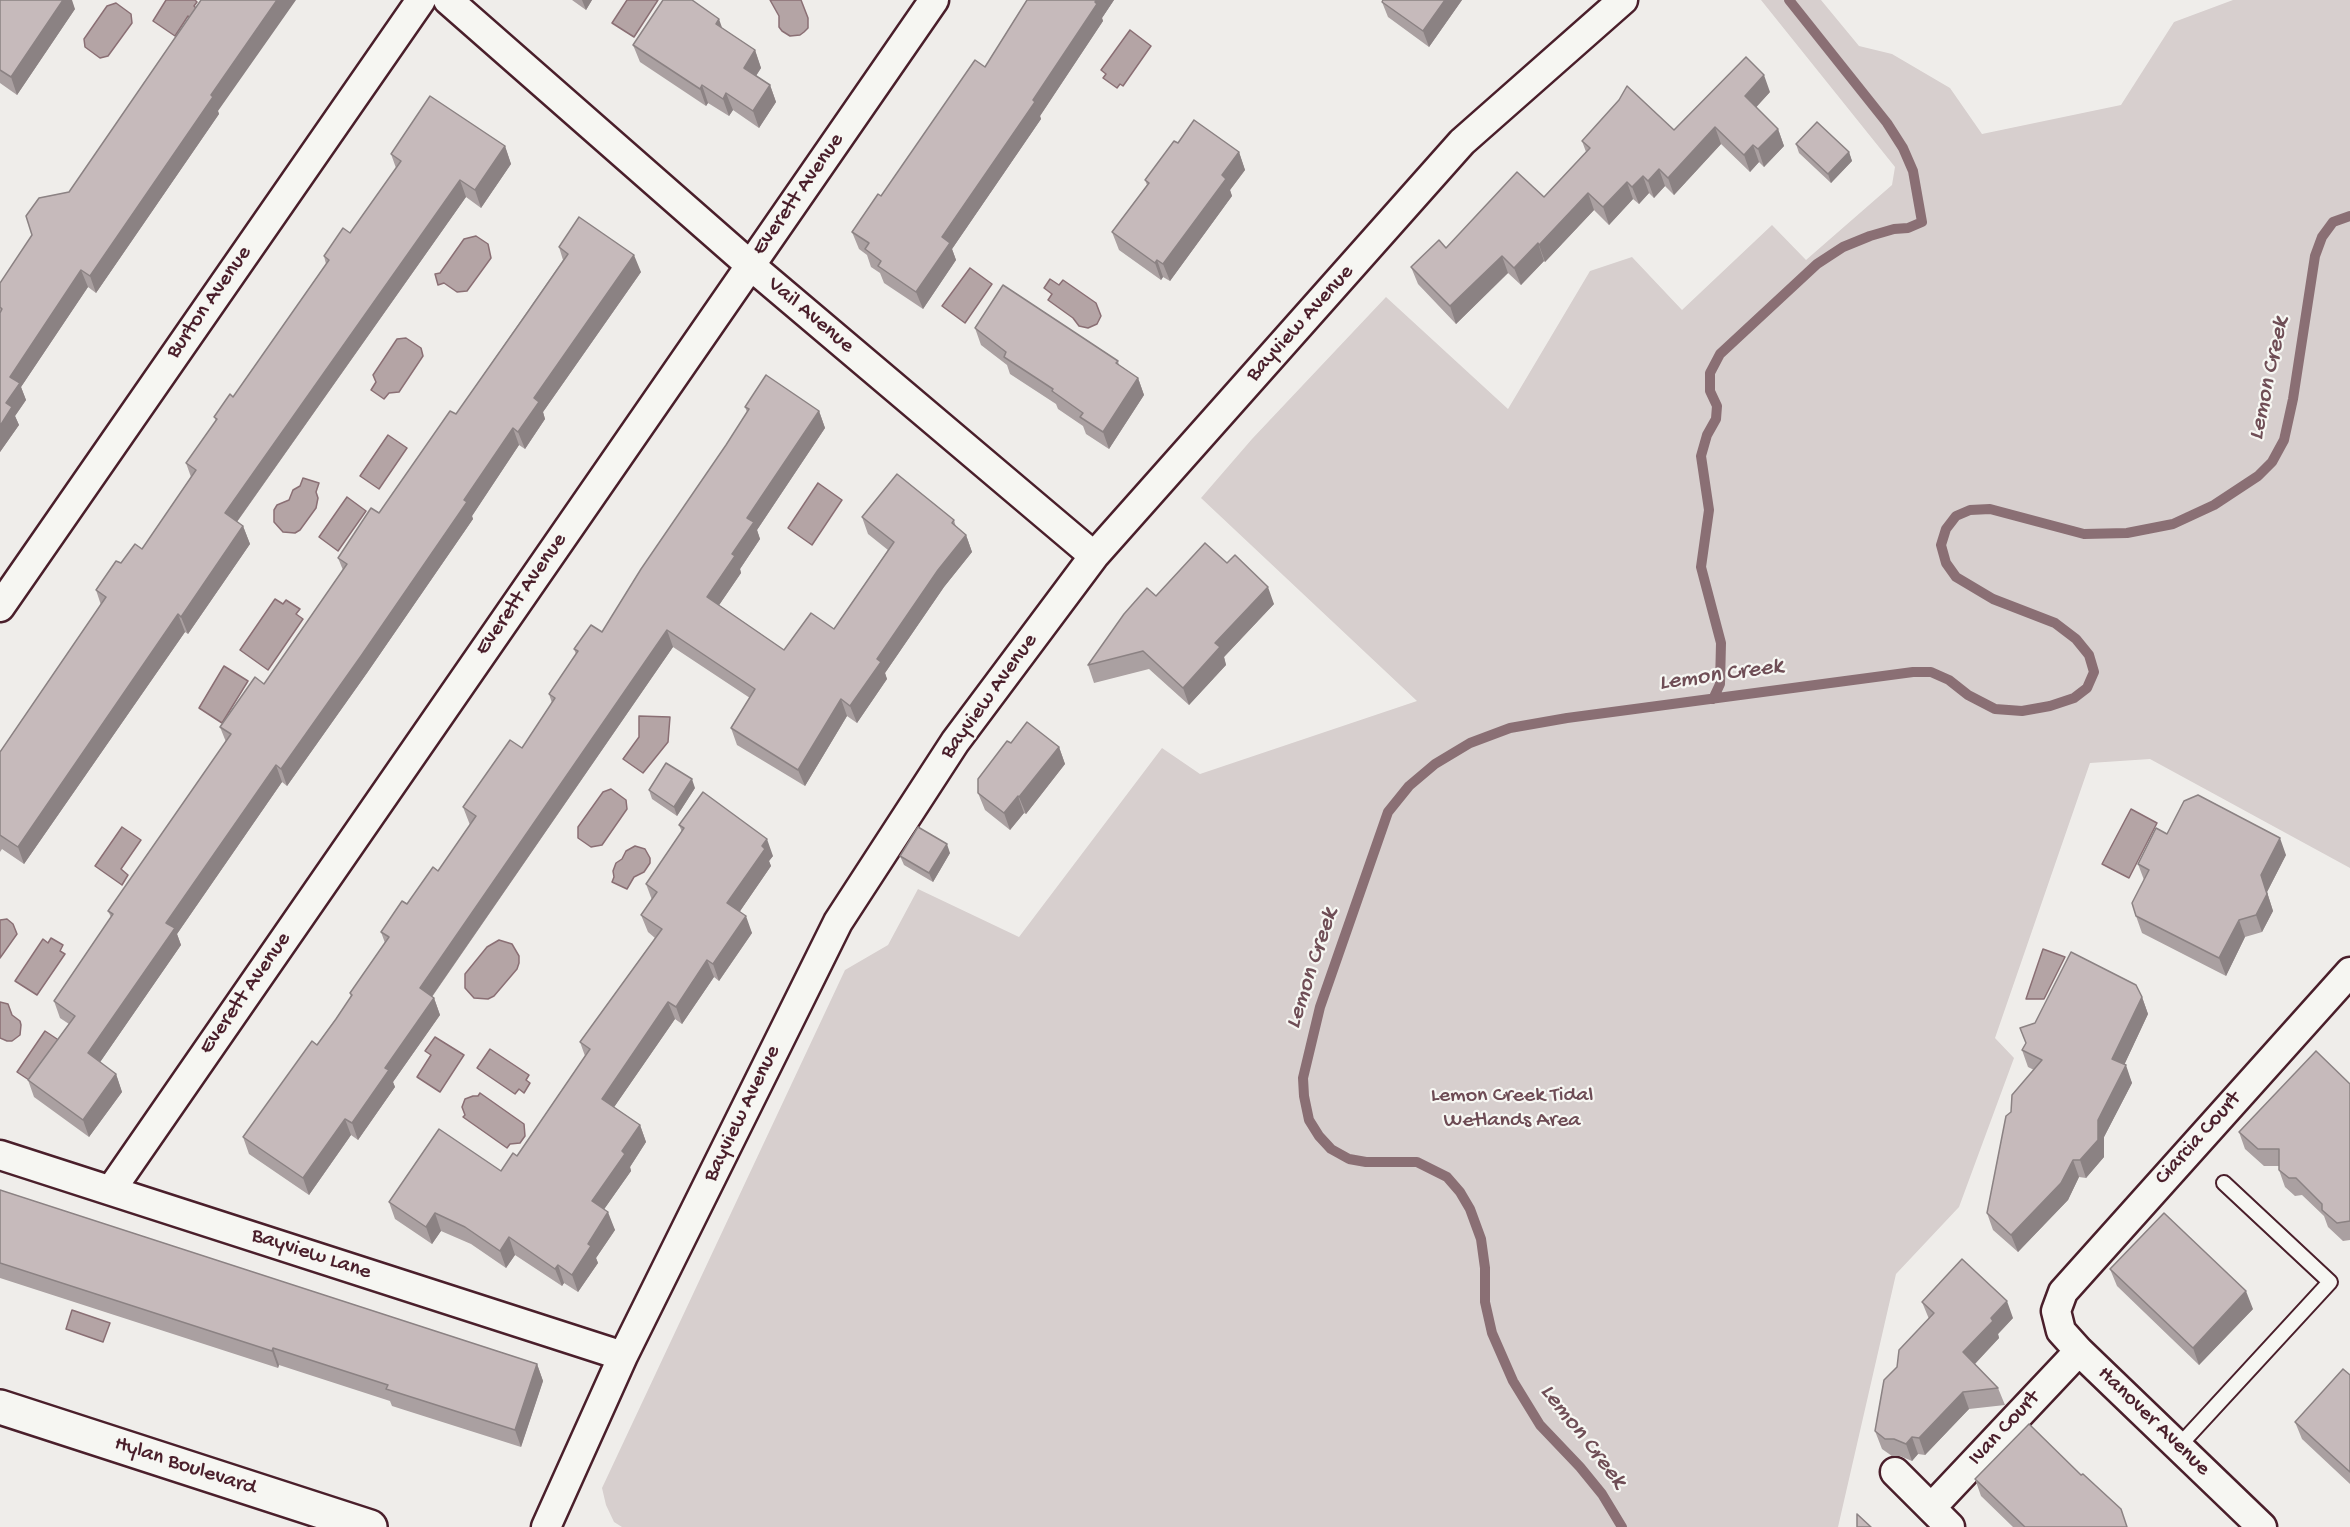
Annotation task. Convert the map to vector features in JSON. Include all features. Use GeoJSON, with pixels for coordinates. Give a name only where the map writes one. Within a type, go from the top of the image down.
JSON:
{"type":"FeatureCollection","features":[{"type":"Feature","properties":{"kind":"main road","name":"Hylan Boulevard"},"geometry":{"type":"LineString","coordinates":[[0,1407],[370,1527]]}},
{"type":"Feature","properties":{"kind":"street","name":"Burton Avenue"},"geometry":{"type":"LineString","coordinates":[[0,607],[421,0]]}},
{"type":"Feature","properties":{"kind":"street","name":"Vail Avenue"},"geometry":{"type":"LineString","coordinates":[[448,0],[750,265],[1094,556]]}},
{"type":"Feature","properties":{"kind":"street","name":"Everett Avenue"},"geometry":{"type":"LineString","coordinates":[[111,1190],[934,0]]}},
{"type":"Feature","properties":{"kind":"street","name":"Bayview Avenue"},"geometry":{"type":"LineString","coordinates":[[546,1527],[622,1356],[838,922],[955,742],[1094,556],[1462,142],[1623,0]]}},
{"type":"Feature","properties":{"kind":"street","name":"Ciarcia Court"},"geometry":{"type":"LineString","coordinates":[[2056,1311],[2063,1292],[2350,972]]}},
{"type":"Feature","properties":{"kind":"street","name":"Bayview Lane"},"geometry":{"type":"LineString","coordinates":[[0,1155],[622,1356]]}},
{"type":"Feature","properties":{"kind":"street","name":"Hanover Avenue"},"geometry":{"type":"LineString","coordinates":[[2056,1311],[2061,1330],[2079,1351],[2262,1527]]}},
{"type":"Feature","properties":{"kind":"street","name":"Ivan Court"},"geometry":{"type":"LineString","coordinates":[[1895,1472],[1941,1518],[2079,1351]]}},
{"type":"Feature","properties":{"kind":"lane"},"geometry":{"type":"LineString","coordinates":[[2178,1447],[2330,1282],[2224,1183]]}},
{"type":"Feature","properties":{"kind":"green space","name":"Lemon Creek Tidal Wetlands Area"},"geometry":{"type":"Polygon","coordinates":[[[1761,0],[1821,0],[1859,46],[1892,54],[1950,88],[1982,134],[2121,105],[2174,22],[2233,0],[2350,0],[2350,868],[2150,759],[2090,763],[1995,1038],[2014,1058],[1959,1207],[1896,1274],[1838,1527],[622,1527],[614,1522],[606,1505],[602,1488],[845,970],[888,945],[918,889],[1019,937],[1162,748],[1200,774],[1417,701],[1201,498],[1252,439],[1386,297],[1508,409],[1590,271],[1632,257],[1682,310],[1772,225],[1806,260],[1892,185],[1895,167],[1761,0]]]}},
{"type":"Feature","properties":{"kind":"shaded area"},"geometry":{"type":"Polygon","coordinates":[[[166,0],[195,0],[197,2],[194,6],[199,11],[193,20],[188,16],[175,36],[153,21],[166,0]]]}},
{"type":"Feature","properties":{"kind":"shaded area"},"geometry":{"type":"Polygon","coordinates":[[[627,0],[658,0],[634,37],[612,23],[627,0]]]}},
{"type":"Feature","properties":{"kind":"shaded area"},"geometry":{"type":"Polygon","coordinates":[[[770,0],[801,0],[808,18],[808,28],[800,35],[790,36],[782,31],[779,27],[779,16],[770,0]]]}},
{"type":"Feature","properties":{"kind":"shaded area"},"geometry":{"type":"Polygon","coordinates":[[[116,3],[131,14],[132,23],[108,56],[100,58],[85,47],[84,39],[107,6],[116,3]]]}},
{"type":"Feature","properties":{"kind":"shaded area"},"geometry":{"type":"Polygon","coordinates":[[[1130,30],[1151,46],[1123,86],[1120,84],[1117,88],[1103,78],[1106,74],[1101,70],[1130,30]]]}},
{"type":"Feature","properties":{"kind":"shaded area"},"geometry":{"type":"Polygon","coordinates":[[[476,236],[488,244],[491,258],[467,291],[457,292],[444,283],[438,285],[435,274],[440,273],[464,239],[476,236]]]}},
{"type":"Feature","properties":{"kind":"shaded area"},"geometry":{"type":"Polygon","coordinates":[[[970,268],[992,284],[965,323],[942,306],[970,268]]]}},
{"type":"Feature","properties":{"kind":"shaded area"},"geometry":{"type":"Polygon","coordinates":[[[1050,279],[1059,285],[1063,280],[1096,303],[1101,316],[1097,324],[1088,328],[1079,326],[1073,318],[1048,300],[1052,294],[1044,288],[1050,279]]]}},
{"type":"Feature","properties":{"kind":"shaded area"},"geometry":{"type":"Polygon","coordinates":[[[406,338],[421,348],[423,356],[399,392],[389,393],[384,399],[371,390],[376,382],[373,375],[397,339],[406,338]]]}},
{"type":"Feature","properties":{"kind":"shaded area"},"geometry":{"type":"Polygon","coordinates":[[[388,435],[407,448],[379,489],[360,476],[388,435]]]}},
{"type":"Feature","properties":{"kind":"shaded area"},"geometry":{"type":"Polygon","coordinates":[[[303,478],[319,483],[316,492],[318,498],[316,508],[300,530],[295,533],[283,532],[274,522],[274,510],[277,505],[289,500],[293,490],[300,486],[303,478]]]}},
{"type":"Feature","properties":{"kind":"shaded area"},"geometry":{"type":"Polygon","coordinates":[[[818,483],[842,500],[812,545],[788,528],[818,483]]]}},
{"type":"Feature","properties":{"kind":"shaded area"},"geometry":{"type":"Polygon","coordinates":[[[347,497],[366,511],[338,551],[319,537],[347,497]]]}},
{"type":"Feature","properties":{"kind":"shaded area"},"geometry":{"type":"Polygon","coordinates":[[[275,599],[283,604],[286,600],[300,609],[296,614],[303,619],[268,670],[240,650],[275,599]]]}},
{"type":"Feature","properties":{"kind":"shaded area"},"geometry":{"type":"Polygon","coordinates":[[[224,666],[248,681],[222,723],[199,708],[224,666]]]}},
{"type":"Feature","properties":{"kind":"shaded area"},"geometry":{"type":"Polygon","coordinates":[[[639,716],[670,717],[668,742],[643,773],[623,759],[639,737],[639,716]]]}},
{"type":"Feature","properties":{"kind":"shaded area"},"geometry":{"type":"Polygon","coordinates":[[[611,789],[626,800],[627,809],[602,845],[591,847],[578,838],[578,827],[603,792],[611,789]]]}},
{"type":"Feature","properties":{"kind":"shaded area"},"geometry":{"type":"Polygon","coordinates":[[[2131,809],[2157,823],[2129,878],[2102,864],[2131,809]]]}},
{"type":"Feature","properties":{"kind":"shaded area"},"geometry":{"type":"Polygon","coordinates":[[[122,827],[141,840],[121,869],[128,875],[122,885],[95,866],[122,827]]]}},
{"type":"Feature","properties":{"kind":"shaded area"},"geometry":{"type":"Polygon","coordinates":[[[635,846],[645,849],[650,863],[644,872],[634,877],[627,889],[612,882],[613,871],[616,863],[622,859],[626,851],[635,846]]]}},
{"type":"Feature","properties":{"kind":"shaded area"},"geometry":{"type":"Polygon","coordinates":[[[7,919],[13,924],[17,934],[0,958],[0,920],[7,919]]]}},
{"type":"Feature","properties":{"kind":"shaded area"},"geometry":{"type":"Polygon","coordinates":[[[51,938],[63,945],[60,951],[65,954],[37,995],[15,981],[43,939],[48,943],[51,938]]]}},
{"type":"Feature","properties":{"kind":"shaded area"},"geometry":{"type":"Polygon","coordinates":[[[499,940],[512,944],[519,956],[517,969],[494,996],[488,999],[474,998],[465,988],[465,974],[487,947],[499,940]]]}},
{"type":"Feature","properties":{"kind":"shaded area"},"geometry":{"type":"Polygon","coordinates":[[[2043,949],[2065,957],[2044,999],[2026,999],[2043,949]]]}},
{"type":"Feature","properties":{"kind":"shaded area"},"geometry":{"type":"Polygon","coordinates":[[[0,1002],[8,1004],[12,1015],[20,1021],[20,1035],[12,1041],[0,1038],[0,1002]]]}},
{"type":"Feature","properties":{"kind":"shaded area"},"geometry":{"type":"Polygon","coordinates":[[[45,1031],[63,1043],[35,1084],[17,1072],[45,1031]]]}},
{"type":"Feature","properties":{"kind":"shaded area"},"geometry":{"type":"Polygon","coordinates":[[[435,1037],[464,1055],[440,1092],[417,1077],[431,1055],[425,1051],[435,1037]]]}},
{"type":"Feature","properties":{"kind":"shaded area"},"geometry":{"type":"Polygon","coordinates":[[[490,1049],[529,1075],[526,1080],[530,1083],[524,1093],[519,1089],[515,1094],[477,1068],[490,1049]]]}},
{"type":"Feature","properties":{"kind":"shaded area"},"geometry":{"type":"Polygon","coordinates":[[[480,1093],[524,1124],[525,1136],[520,1143],[510,1144],[507,1148],[463,1117],[465,1115],[462,1107],[465,1099],[478,1096],[480,1093]]]}},
{"type":"Feature","properties":{"kind":"shaded area"},"geometry":{"type":"Polygon","coordinates":[[[72,1310],[110,1323],[103,1342],[66,1329],[72,1310]]]}},
{"type":"Feature","properties":{"kind":"building"},"geometry":{"type":"Polygon","coordinates":[[[0,0],[63,0],[11,77],[0,70],[0,0]]]}},
{"type":"Feature","properties":{"kind":"building"},"geometry":{"type":"Polygon","coordinates":[[[201,0],[277,0],[90,276],[81,270],[10,377],[20,383],[6,403],[12,407],[0,426],[0,313],[2,309],[0,307],[0,283],[32,235],[26,216],[39,198],[69,192],[201,0]]]}},
{"type":"Feature","properties":{"kind":"building"},"geometry":{"type":"Polygon","coordinates":[[[663,0],[692,0],[719,19],[716,24],[755,50],[744,68],[770,85],[753,111],[726,93],[723,99],[702,85],[700,89],[633,45],[663,0]]]}},
{"type":"Feature","properties":{"kind":"building"},"geometry":{"type":"Polygon","coordinates":[[[1027,0],[1096,0],[1097,4],[1033,100],[1035,102],[942,237],[950,243],[916,292],[878,266],[881,261],[865,249],[869,243],[852,232],[878,194],[881,196],[975,60],[985,67],[1027,0]]]}},
{"type":"Feature","properties":{"kind":"building"},"geometry":{"type":"Polygon","coordinates":[[[1383,0],[1445,0],[1423,31],[1382,2],[1383,0]]]}},
{"type":"Feature","properties":{"kind":"building"},"geometry":{"type":"Polygon","coordinates":[[[1746,57],[1764,75],[1745,96],[1778,129],[1758,149],[1753,145],[1744,155],[1715,127],[1668,178],[1659,169],[1648,181],[1643,176],[1632,187],[1627,182],[1603,207],[1588,193],[1514,268],[1502,256],[1450,306],[1411,267],[1439,240],[1446,248],[1517,172],[1544,197],[1590,148],[1582,141],[1619,100],[1627,86],[1674,130],[1746,57]]]}},
{"type":"Feature","properties":{"kind":"building"},"geometry":{"type":"Polygon","coordinates":[[[430,96],[505,146],[475,190],[460,180],[225,513],[243,526],[181,617],[178,614],[18,847],[0,835],[0,752],[106,597],[96,590],[116,561],[121,563],[135,544],[142,549],[196,470],[186,463],[217,419],[214,417],[230,394],[233,397],[329,260],[324,256],[343,228],[350,233],[401,161],[391,154],[430,96]]]}},
{"type":"Feature","properties":{"kind":"building"},"geometry":{"type":"Polygon","coordinates":[[[1194,120],[1239,152],[1222,175],[1226,179],[1163,264],[1157,260],[1155,263],[1112,232],[1149,183],[1145,180],[1174,141],[1178,143],[1194,120]]]}},
{"type":"Feature","properties":{"kind":"building"},"geometry":{"type":"Polygon","coordinates":[[[1817,122],[1849,152],[1828,174],[1796,144],[1817,122]]]}},
{"type":"Feature","properties":{"kind":"building"},"geometry":{"type":"Polygon","coordinates":[[[579,217],[634,255],[534,398],[539,402],[518,432],[513,428],[464,500],[467,502],[361,656],[281,769],[276,765],[166,923],[175,928],[88,1053],[116,1074],[83,1120],[28,1080],[75,1016],[54,1001],[113,914],[108,911],[231,734],[220,727],[255,677],[264,684],[347,564],[338,558],[371,508],[379,513],[450,411],[456,414],[568,254],[559,247],[579,217]]]}},
{"type":"Feature","properties":{"kind":"building"},"geometry":{"type":"Polygon","coordinates":[[[1003,285],[1118,361],[1116,363],[1138,378],[1103,432],[1080,417],[1083,413],[1052,391],[1053,389],[1004,357],[1006,352],[975,328],[1003,285]]]}},
{"type":"Feature","properties":{"kind":"building"},"geometry":{"type":"Polygon","coordinates":[[[766,375],[819,411],[747,518],[754,522],[732,554],[735,556],[707,597],[784,650],[811,613],[834,629],[894,542],[862,517],[897,474],[954,520],[952,523],[966,535],[938,570],[877,659],[881,662],[850,706],[841,699],[798,770],[731,728],[755,689],[667,630],[420,988],[434,998],[385,1068],[389,1070],[352,1123],[345,1119],[303,1178],[243,1137],[312,1041],[317,1045],[336,1019],[352,995],[350,993],[389,937],[381,932],[402,901],[407,904],[433,867],[438,871],[476,816],[463,807],[510,740],[522,748],[555,698],[549,694],[578,651],[574,649],[591,625],[602,632],[641,569],[749,409],[745,407],[766,375]]]}},
{"type":"Feature","properties":{"kind":"building"},"geometry":{"type":"Polygon","coordinates":[[[1205,543],[1227,563],[1235,555],[1268,587],[1215,643],[1220,647],[1183,688],[1143,651],[1088,665],[1124,614],[1147,588],[1156,596],[1205,543]]]}},
{"type":"Feature","properties":{"kind":"building"},"geometry":{"type":"Polygon","coordinates":[[[1027,722],[1059,747],[1004,813],[978,793],[978,779],[1007,741],[1011,743],[1027,722]]]}},
{"type":"Feature","properties":{"kind":"building"},"geometry":{"type":"Polygon","coordinates":[[[666,763],[692,779],[674,807],[649,790],[666,763]]]}},
{"type":"Feature","properties":{"kind":"building"},"geometry":{"type":"Polygon","coordinates":[[[703,792],[767,839],[762,846],[765,849],[727,903],[746,916],[713,964],[707,960],[676,1007],[668,1002],[602,1099],[640,1125],[622,1151],[625,1154],[592,1201],[608,1212],[588,1244],[591,1246],[572,1275],[558,1265],[555,1269],[509,1237],[500,1251],[465,1227],[435,1213],[426,1227],[389,1202],[439,1129],[501,1171],[513,1153],[517,1156],[590,1049],[580,1042],[662,929],[641,915],[657,892],[646,884],[684,828],[679,825],[703,792]]]}},
{"type":"Feature","properties":{"kind":"building"},"geometry":{"type":"Polygon","coordinates":[[[2198,795],[2280,838],[2261,875],[2267,894],[2256,915],[2239,920],[2219,958],[2136,916],[2132,903],[2149,870],[2138,864],[2156,828],[2167,834],[2184,801],[2198,795]]]}},
{"type":"Feature","properties":{"kind":"building"},"geometry":{"type":"Polygon","coordinates":[[[918,827],[947,844],[929,873],[900,856],[918,827]]]}},
{"type":"Feature","properties":{"kind":"building"},"geometry":{"type":"Polygon","coordinates":[[[2071,952],[2136,985],[2142,997],[2112,1059],[2126,1065],[2098,1120],[2098,1140],[2080,1160],[2073,1160],[2061,1183],[2011,1235],[1987,1213],[2006,1116],[2011,1112],[2012,1095],[2042,1060],[2022,1050],[2026,1043],[2020,1028],[2035,1023],[2071,952]]]}},
{"type":"Feature","properties":{"kind":"building"},"geometry":{"type":"Polygon","coordinates":[[[2316,1051],[2350,1084],[2350,1221],[2337,1223],[2322,1210],[2322,1204],[2296,1178],[2289,1178],[2279,1170],[2279,1149],[2258,1149],[2239,1132],[2316,1051]]]}},
{"type":"Feature","properties":{"kind":"building"},"geometry":{"type":"Polygon","coordinates":[[[0,1190],[537,1364],[515,1430],[386,1389],[388,1385],[273,1348],[272,1351],[0,1263],[0,1190]]]}},
{"type":"Feature","properties":{"kind":"building"},"geometry":{"type":"Polygon","coordinates":[[[2164,1213],[2246,1291],[2193,1348],[2110,1269],[2164,1213]]]}},
{"type":"Feature","properties":{"kind":"building"},"geometry":{"type":"Polygon","coordinates":[[[1962,1259],[2007,1301],[1991,1318],[1993,1321],[1963,1352],[1998,1388],[1963,1392],[1919,1438],[1912,1437],[1906,1444],[1894,1439],[1885,1439],[1875,1431],[1884,1380],[1897,1367],[1899,1350],[1934,1313],[1922,1302],[1962,1259]]]}},
{"type":"Feature","properties":{"kind":"building"},"geometry":{"type":"Polygon","coordinates":[[[2343,1369],[2350,1375],[2350,1472],[2295,1422],[2343,1369]]]}},
{"type":"Feature","properties":{"kind":"building"},"geometry":{"type":"Polygon","coordinates":[[[2029,1424],[2081,1475],[2083,1474],[2121,1509],[2127,1527],[2025,1527],[1975,1479],[2029,1424]]]}},
{"type":"Feature","properties":{"kind":"building"},"geometry":{"type":"Polygon","coordinates":[[[1857,1514],[1871,1527],[1857,1527],[1857,1514]]]}},
{"type":"Feature","properties":{"kind":"waterway"},"geometry":{"type":"LineString","coordinates":[[1713,699],[1720,684],[1721,643],[1701,567],[1709,510],[1701,456],[1707,435],[1716,419],[1717,406],[1710,391],[1710,373],[1720,354],[1817,264],[1843,247],[1870,236],[1894,229],[1908,228],[1922,222],[1913,171],[1903,148],[1887,123],[1789,0]]}},
{"type":"Feature","properties":{"kind":"waterway","name":"Lemon Creek"},"geometry":{"type":"LineString","coordinates":[[1622,1527],[1602,1494],[1540,1425],[1513,1381],[1492,1333],[1485,1302],[1485,1268],[1481,1239],[1470,1209],[1460,1192],[1447,1177],[1417,1162],[1366,1162],[1349,1159],[1331,1149],[1309,1120],[1303,1078],[1320,1007],[1388,812],[1409,786],[1435,764],[1470,743],[1510,728],[1567,718],[1913,672],[1931,672],[1949,680],[1968,695],[1995,709],[2022,711],[2050,706],[2074,698],[2087,688],[2094,672],[2089,655],[2076,639],[2055,623],[1993,599],[1956,577],[1946,563],[1941,545],[1946,529],[1956,516],[1970,510],[1990,509],[2084,534],[2127,533],[2173,524],[2214,505],[2258,476],[2272,462],[2284,440],[2293,399],[2315,256],[2322,237],[2333,222],[2350,216]]}}]}
